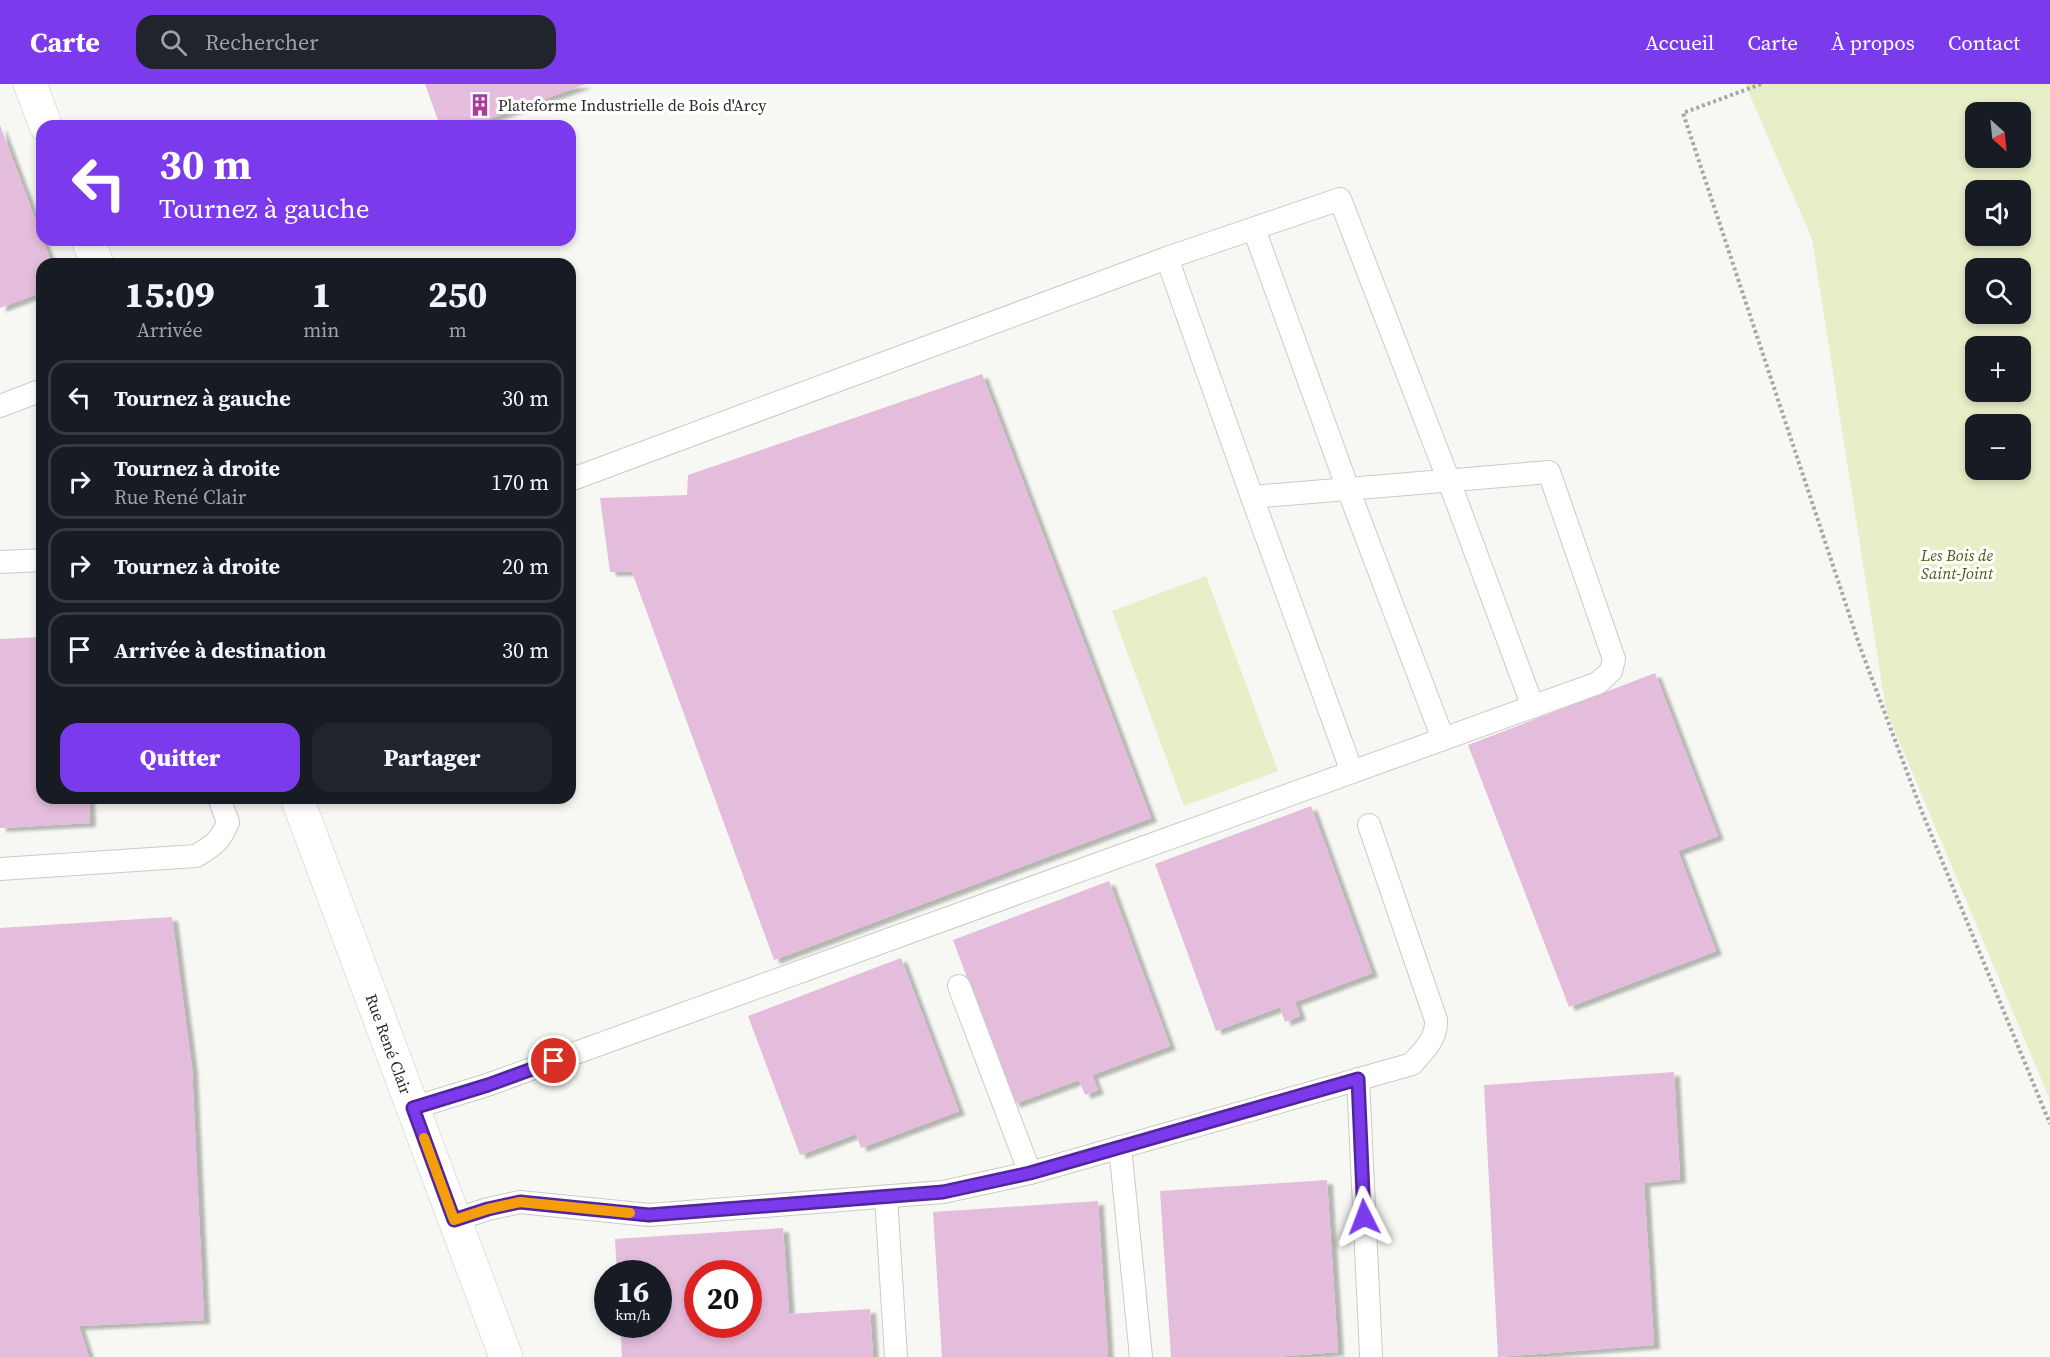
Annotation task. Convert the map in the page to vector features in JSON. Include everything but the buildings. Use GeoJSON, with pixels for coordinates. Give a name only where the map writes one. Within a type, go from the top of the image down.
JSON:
{"type":"FeatureCollection","features":[{"type":"Feature","properties":{"kind":"street"},"geometry":{"type":"LineString","coordinates":[[30,84],[44,120]]}},
{"type":"Feature","properties":{"kind":"street","name":"Rue René Clair"},"geometry":{"type":"LineString","coordinates":[[299,804],[506,1357]]}},
{"type":"Feature","properties":{"kind":"lane"},"geometry":{"type":"LineString","coordinates":[[576,478],[1167,258],[1340,199],[1533,706]]}},
{"type":"Feature","properties":{"kind":"lane"},"geometry":{"type":"LineString","coordinates":[[1254,229],[1348,489],[1443,739]]}},
{"type":"Feature","properties":{"kind":"lane"},"geometry":{"type":"LineString","coordinates":[[1167,258],[1352,772]]}},
{"type":"Feature","properties":{"kind":"lane"},"geometry":{"type":"LineString","coordinates":[[0,406],[36,392]]}},
{"type":"Feature","properties":{"kind":"lane"},"geometry":{"type":"LineString","coordinates":[[413,1108],[488,1085],[1598,683],[1611,671],[1614,659],[1549,472],[1252,497]]}},
{"type":"Feature","properties":{"kind":"lane"},"geometry":{"type":"LineString","coordinates":[[0,561],[36,560]]}},
{"type":"Feature","properties":{"kind":"lane"},"geometry":{"type":"LineString","coordinates":[[0,869],[196,856],[214,845],[222,836],[228,822],[221,804]]}},
{"type":"Feature","properties":{"kind":"lane"},"geometry":{"type":"LineString","coordinates":[[454,1220],[520,1202],[649,1215],[943,1192],[1030,1173],[1412,1064],[1430,1044],[1437,1029],[1436,1020],[1369,825]]}},
{"type":"Feature","properties":{"kind":"lane"},"geometry":{"type":"LineString","coordinates":[[959,986],[1030,1173]]}},
{"type":"Feature","properties":{"kind":"lane"},"geometry":{"type":"LineString","coordinates":[[1358,1079],[1371,1355]]}},
{"type":"Feature","properties":{"kind":"lane"},"geometry":{"type":"LineString","coordinates":[[1120,1147],[1141,1357]]}},
{"type":"Feature","properties":{"kind":"lane"},"geometry":{"type":"LineString","coordinates":[[886,1197],[896,1357]]}},
{"type":"Feature","properties":{"kind":"path"},"geometry":{"type":"LineString","coordinates":[[1761,84],[1683,113],[1860,647],[1922,812],[2050,1124]]}},
{"type":"Feature","properties":{"kind":"green space","name":"Les Bois de Saint-Joint"},"geometry":{"type":"Polygon","coordinates":[[[1745,84],[2050,84],[2050,1100],[1886,710],[1812,239],[1745,84]]]}},
{"type":"Feature","properties":{"kind":"green space"},"geometry":{"type":"Polygon","coordinates":[[[1206,576],[1278,771],[1184,806],[1112,611],[1206,576]]]}},
{"type":"Feature","properties":{"kind":"slow traffic"},"geometry":{"type":"LineString","coordinates":[[424,1138],[454,1220],[520,1202],[630,1213]]}},
{"type":"Feature","properties":{"kind":"place","name":"Plateforme Industrielle de Bois d'Arcy"},"geometry":{"type":"Point","coordinates":[480,105]}},
{"type":"Feature","properties":{"kind":"route"},"geometry":{"type":"LineString","coordinates":[[554,1061],[488,1085],[413,1108],[454,1220],[520,1202],[649,1215],[943,1192],[1030,1173],[1358,1079],[1364,1217]]}}]}
